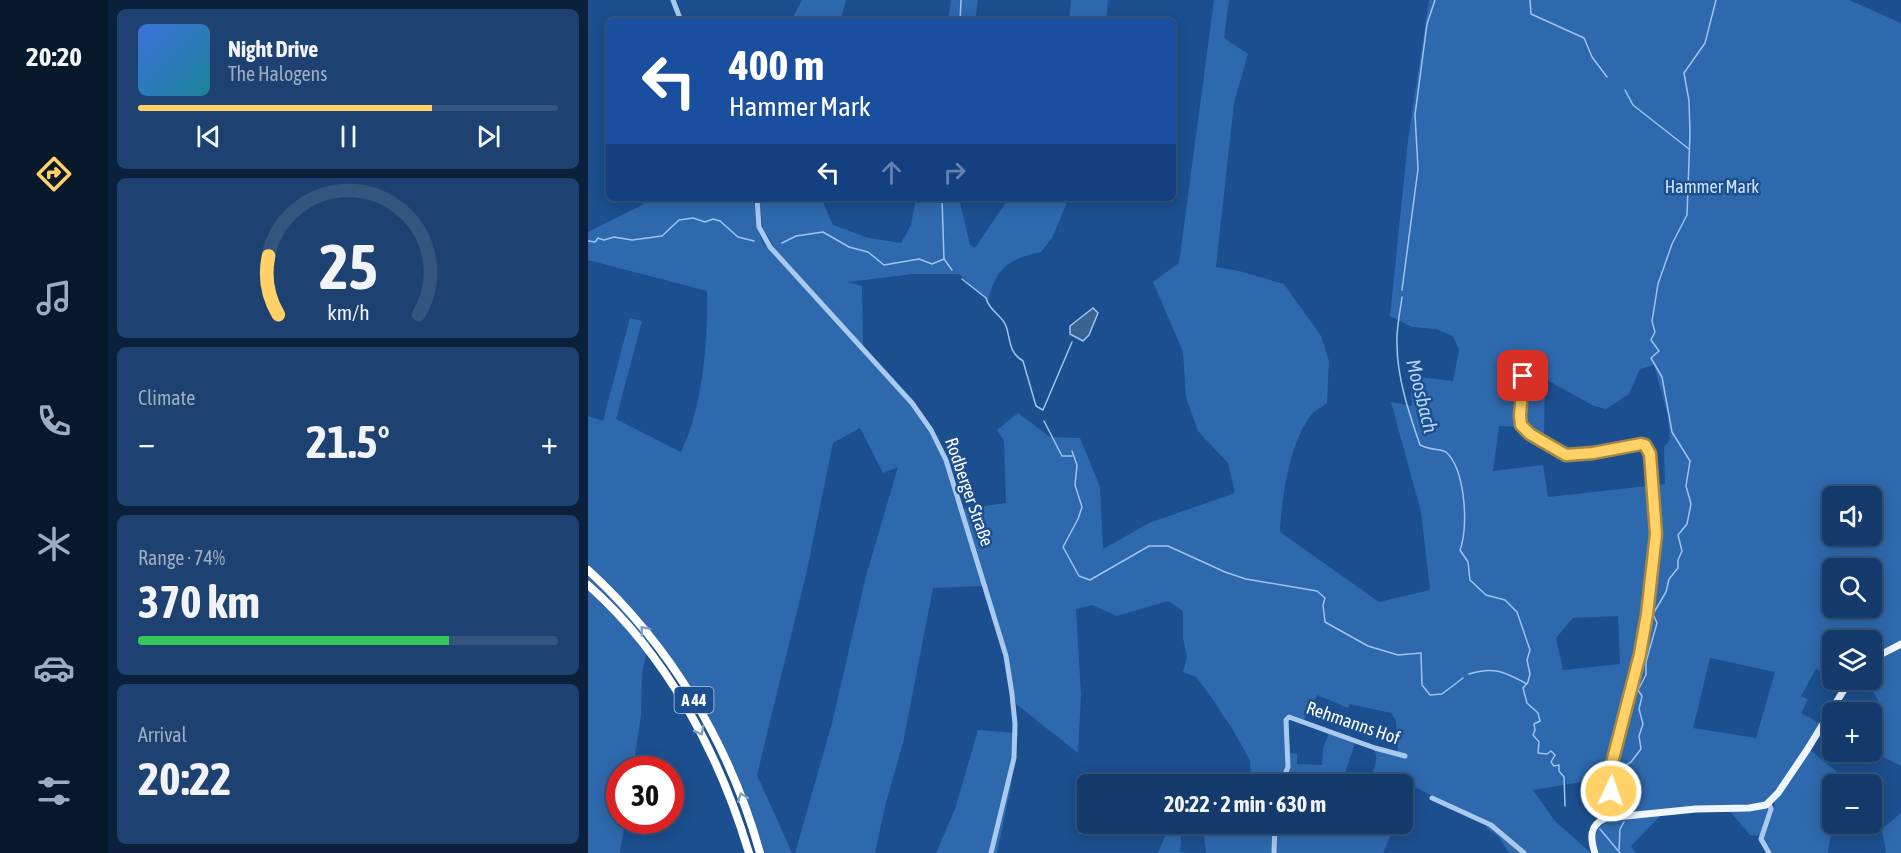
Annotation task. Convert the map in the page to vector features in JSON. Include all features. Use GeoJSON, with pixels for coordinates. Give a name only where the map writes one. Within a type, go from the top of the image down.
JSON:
{"type":"FeatureCollection","features":[{"type":"Feature","properties":{"kind":"highway","name":"A 44"},"geometry":{"type":"LineString","coordinates":[[588,570],[626,608],[661,651],[686,687],[713,732],[738,787],[760,853]]}},
{"type":"Feature","properties":{"kind":"highway","name":"A 44"},"geometry":{"type":"LineString","coordinates":[[588,585],[653,656],[688,710],[722,775],[749,853]]}},
{"type":"Feature","properties":{"kind":"main road"},"geometry":{"type":"LineString","coordinates":[[1882,654],[1901,644]]}},
{"type":"Feature","properties":{"kind":"main road"},"geometry":{"type":"LineString","coordinates":[[1595,853],[1591,840],[1594,826],[1602,820],[1696,809],[1749,808],[1769,803],[1807,750],[1844,690]]}},
{"type":"Feature","properties":{"kind":"street"},"geometry":{"type":"LineString","coordinates":[[673,0],[680,18]]}},
{"type":"Feature","properties":{"kind":"street","name":"Rodberger Straße"},"geometry":{"type":"LineString","coordinates":[[757,201],[759,227],[770,247],[912,403],[931,430],[946,460],[1006,656],[1016,724],[1014,758],[991,853]]}},
{"type":"Feature","properties":{"kind":"street"},"geometry":{"type":"LineString","coordinates":[[1523,366],[1520,416],[1521,425],[1530,434],[1566,455],[1593,453],[1641,444],[1645,445],[1650,454],[1656,534],[1640,654],[1612,763],[1611,791],[1615,817]]}},
{"type":"Feature","properties":{"kind":"street","name":"Rehmanns Hof"},"geometry":{"type":"LineString","coordinates":[[1285,774],[1288,767],[1286,720],[1289,717],[1375,748],[1405,756]]}},
{"type":"Feature","properties":{"kind":"street"},"geometry":{"type":"LineString","coordinates":[[1432,798],[1491,825],[1524,853]]}},
{"type":"Feature","properties":{"kind":"street"},"geometry":{"type":"LineString","coordinates":[[1769,803],[1771,808],[1761,839],[1769,853]]}},
{"type":"Feature","properties":{"kind":"street"},"geometry":{"type":"LineString","coordinates":[[1274,853],[1275,834]]}},
{"type":"Feature","properties":{"kind":"green space"},"geometry":{"type":"Polygon","coordinates":[[[802,0],[846,0],[841,18],[793,18],[802,0]]]}},
{"type":"Feature","properties":{"kind":"green space"},"geometry":{"type":"Polygon","coordinates":[[[951,0],[978,0],[975,18],[948,18],[951,0]]]}},
{"type":"Feature","properties":{"kind":"green space"},"geometry":{"type":"Polygon","coordinates":[[[1071,0],[1108,0],[1106,18],[1069,18],[1071,0]]]}},
{"type":"Feature","properties":{"kind":"green space","name":"Hammer Mark"},"geometry":{"type":"Polygon","coordinates":[[[1214,0],[1229,0],[1224,38],[1248,54],[1234,103],[1216,267],[1284,284],[1321,336],[1329,361],[1327,403],[1312,414],[1304,426],[1292,455],[1285,486],[1280,532],[1379,602],[1430,590],[1421,512],[1391,402],[1412,406],[1410,376],[1453,381],[1459,350],[1453,336],[1436,329],[1412,327],[1390,316],[1408,140],[1429,0],[1849,0],[1901,23],[1901,766],[1882,756],[1882,702],[1879,702],[1872,690],[1882,690],[1882,630],[1822,630],[1822,672],[1816,669],[1801,696],[1808,699],[1801,713],[1821,724],[1822,722],[1822,729],[1810,750],[1839,774],[1822,774],[1822,834],[1831,834],[1828,853],[1771,853],[1763,840],[1775,801],[1754,805],[1616,815],[1612,777],[1533,790],[1555,821],[1591,853],[1509,853],[1499,837],[1488,829],[1483,820],[1413,786],[1413,774],[1372,774],[1376,758],[1374,749],[1355,743],[1345,773],[1349,774],[1251,774],[1250,760],[1233,730],[1196,677],[1183,672],[1187,657],[1183,638],[1183,611],[1168,601],[1117,616],[1092,605],[1076,609],[1081,695],[1078,753],[1016,704],[1011,674],[963,509],[1006,503],[1004,441],[997,430],[1018,413],[1050,437],[1080,438],[1100,487],[1103,549],[1149,523],[1235,493],[1228,463],[1198,431],[1186,397],[1183,352],[1153,282],[1179,263],[1214,0]],[[1654,365],[1640,369],[1629,394],[1606,409],[1594,406],[1545,379],[1544,435],[1535,435],[1523,427],[1499,426],[1493,471],[1543,465],[1548,497],[1665,484],[1664,447],[1670,440],[1668,416],[1654,365]],[[1618,616],[1573,618],[1556,638],[1563,670],[1620,664],[1618,616]],[[1710,658],[1693,728],[1756,738],[1775,672],[1710,658]],[[1317,695],[1304,720],[1374,747],[1398,752],[1396,721],[1391,713],[1350,704],[1348,708],[1317,695]],[[1288,719],[1290,753],[1297,754],[1297,764],[1322,765],[1323,749],[1329,733],[1288,719]]]}},
{"type":"Feature","properties":{"kind":"green space"},"geometry":{"type":"Polygon","coordinates":[[[643,201],[754,201],[757,228],[763,243],[916,410],[943,456],[984,586],[933,588],[903,743],[886,802],[875,853],[795,853],[832,723],[866,576],[898,467],[883,473],[860,428],[833,443],[807,570],[757,775],[792,853],[764,853],[744,794],[705,710],[652,634],[642,672],[641,715],[635,756],[606,756],[606,834],[623,834],[620,853],[588,853],[588,416],[603,421],[630,318],[642,321],[616,419],[681,452],[694,415],[703,373],[707,291],[588,260],[588,232],[642,205],[643,201]]]}},
{"type":"Feature","properties":{"kind":"green space"},"geometry":{"type":"Polygon","coordinates":[[[759,201],[822,201],[833,225],[869,238],[901,243],[911,225],[915,201],[960,201],[970,245],[975,248],[1007,201],[1068,201],[1052,238],[1041,252],[1020,258],[1005,267],[995,280],[988,301],[959,274],[913,274],[848,282],[862,286],[863,346],[776,250],[763,229],[759,201]]]}},
{"type":"Feature","properties":{"kind":"green space","name":"Hammer Mark"},"geometry":{"type":"Polygon","coordinates":[[[1838,690],[1846,690],[1838,702],[1832,702],[1838,690]]]}},
{"type":"Feature","properties":{"kind":"green space"},"geometry":{"type":"Polygon","coordinates":[[[978,730],[1018,733],[1010,791],[997,853],[936,853],[955,809],[978,730]]]}},
{"type":"Feature","properties":{"kind":"green space"},"geometry":{"type":"Polygon","coordinates":[[[1766,808],[1768,810],[1761,836],[1750,835],[1729,810],[1766,808]]]}},
{"type":"Feature","properties":{"kind":"green space"},"geometry":{"type":"Polygon","coordinates":[[[1901,813],[1901,853],[1886,853],[1882,829],[1901,813]]]}},
{"type":"Feature","properties":{"kind":"green space"},"geometry":{"type":"Polygon","coordinates":[[[1661,815],[1631,846],[1636,853],[1599,853],[1596,840],[1598,830],[1604,824],[1625,818],[1661,815]]]}},
{"type":"Feature","properties":{"kind":"green space"},"geometry":{"type":"Polygon","coordinates":[[[1166,834],[1181,834],[1180,852],[1188,853],[1158,853],[1166,834]]]}},
{"type":"Feature","properties":{"kind":"green space"},"geometry":{"type":"Polygon","coordinates":[[[1204,834],[1392,834],[1383,853],[1206,853],[1204,834]]]}},
{"type":"Feature","properties":{"kind":"shaded area"},"geometry":{"type":"Polygon","coordinates":[[[1093,308],[1098,313],[1089,335],[1083,341],[1070,334],[1070,326],[1093,308]]]}},
{"type":"Feature","properties":{"kind":"waterway"},"geometry":{"type":"LineString","coordinates":[[960,18],[961,0]]}},
{"type":"Feature","properties":{"kind":"waterway","name":"Moosbach"},"geometry":{"type":"LineString","coordinates":[[1402,290],[1418,169],[1415,115],[1427,24],[1435,0]]}},
{"type":"Feature","properties":{"kind":"waterway"},"geometry":{"type":"LineString","coordinates":[[1530,0],[1531,14],[1584,38],[1592,57],[1607,77]]}},
{"type":"Feature","properties":{"kind":"waterway"},"geometry":{"type":"LineString","coordinates":[[1623,810],[1626,765],[1641,749],[1639,736],[1643,724],[1639,709],[1642,696],[1638,690],[1646,675],[1646,662],[1657,623],[1653,614],[1666,592],[1669,579],[1678,568],[1678,560],[1682,551],[1678,535],[1687,524],[1691,504],[1686,486],[1690,461],[1672,432],[1662,377],[1651,358],[1659,351],[1651,340],[1655,332],[1652,321],[1658,284],[1672,244],[1687,215],[1690,133],[1689,101],[1684,73],[1705,43],[1716,0]]}},
{"type":"Feature","properties":{"kind":"waterway"},"geometry":{"type":"LineString","coordinates":[[1625,90],[1633,105],[1689,149]]}},
{"type":"Feature","properties":{"kind":"waterway"},"geometry":{"type":"LineString","coordinates":[[942,201],[944,259],[952,270]]}},
{"type":"Feature","properties":{"kind":"waterway"},"geometry":{"type":"LineString","coordinates":[[588,241],[595,242],[598,238],[604,240],[614,237],[632,240],[662,236],[679,220],[693,218],[705,222],[713,219],[720,221],[738,237],[754,241]]}},
{"type":"Feature","properties":{"kind":"waterway"},"geometry":{"type":"LineString","coordinates":[[782,243],[796,236],[823,232],[849,247],[868,252],[884,265],[919,259],[932,264],[944,259]]}},
{"type":"Feature","properties":{"kind":"waterway"},"geometry":{"type":"LineString","coordinates":[[962,279],[986,298],[1004,322],[1012,350],[1023,361],[1036,406],[1043,410],[1072,342]]}},
{"type":"Feature","properties":{"kind":"waterway","name":"Moosbach"},"geometry":{"type":"LineString","coordinates":[[1402,297],[1397,333],[1401,382],[1420,445],[1446,452],[1457,471],[1464,498],[1465,513],[1460,550],[1468,562],[1470,580],[1486,595],[1505,600],[1517,612],[1530,650],[1527,660],[1530,674],[1523,688],[1527,703],[1538,713],[1540,721],[1534,724],[1533,735],[1539,742],[1538,753],[1547,754],[1551,751],[1555,755],[1551,762],[1554,766],[1559,765],[1559,771],[1564,777],[1565,806]]}},
{"type":"Feature","properties":{"kind":"waterway"},"geometry":{"type":"LineString","coordinates":[[1044,421],[1062,456],[1072,456]]}},
{"type":"Feature","properties":{"kind":"waterway"},"geometry":{"type":"LineString","coordinates":[[1072,451],[1077,465],[1075,485],[1082,507],[1063,547],[1079,576],[1090,580],[1149,546],[1168,546],[1246,579],[1317,591],[1325,598],[1323,605],[1325,622],[1368,646],[1398,655],[1421,653],[1422,685],[1430,695],[1442,694],[1463,678]]}},
{"type":"Feature","properties":{"kind":"waterway"},"geometry":{"type":"LineString","coordinates":[[1469,674],[1493,670],[1527,684]]}},
{"type":"Feature","properties":{"kind":"waterway"},"geometry":{"type":"LineString","coordinates":[[1619,850],[1620,829],[1624,822]]}},
{"type":"Feature","properties":{"kind":"waterway","name":"Moosbach"},"geometry":{"type":"LineString","coordinates":[[1600,829],[1620,853]]}},
{"type":"Feature","properties":{"kind":"route"},"geometry":{"type":"LineString","coordinates":[[1523,376],[1521,425],[1530,434],[1560,453],[1572,456],[1641,444],[1645,445],[1650,454],[1656,534],[1647,614],[1640,654],[1612,763],[1611,791]]}}]}
